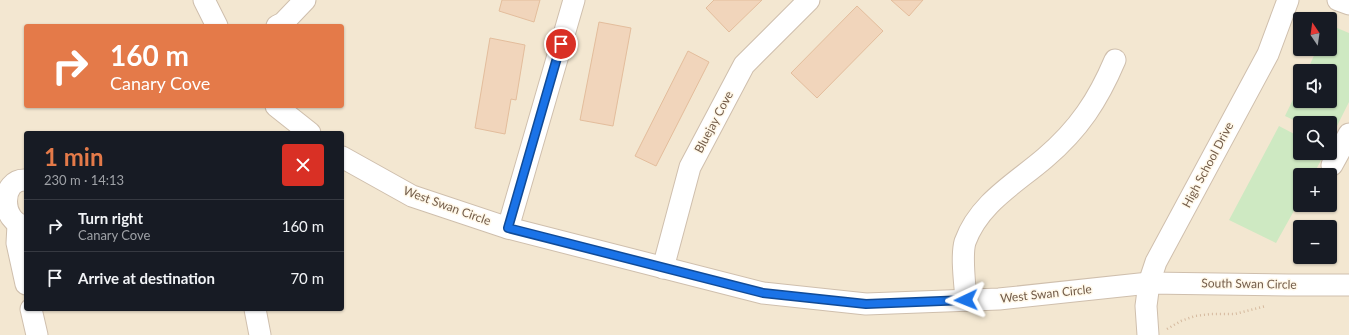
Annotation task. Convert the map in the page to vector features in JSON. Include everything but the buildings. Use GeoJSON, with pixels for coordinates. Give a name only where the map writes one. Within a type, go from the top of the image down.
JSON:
{"type":"FeatureCollection","features":[{"type":"Feature","properties":{"kind":"street"},"geometry":{"type":"LineString","coordinates":[[204,0],[216,24]]}},
{"type":"Feature","properties":{"kind":"street"},"geometry":{"type":"LineString","coordinates":[[281,24],[305,0]]}},
{"type":"Feature","properties":{"kind":"street"},"geometry":{"type":"LineString","coordinates":[[508,228],[574,0]]}},
{"type":"Feature","properties":{"kind":"street","name":"Bluejay Cove"},"geometry":{"type":"LineString","coordinates":[[663,268],[690,167],[744,65],[809,0]]}},
{"type":"Feature","properties":{"kind":"street","name":"High School Drive"},"geometry":{"type":"LineString","coordinates":[[1155,333],[1146,306],[1149,283],[1156,262],[1268,54],[1288,0]]}},
{"type":"Feature","properties":{"kind":"street"},"geometry":{"type":"LineString","coordinates":[[1338,0],[1349,4]]}},
{"type":"Feature","properties":{"kind":"street"},"geometry":{"type":"LineString","coordinates":[[966,300],[964,261],[965,243],[976,220],[989,204],[1012,183],[1045,158],[1075,129],[1092,107],[1107,80],[1115,60]]}},
{"type":"Feature","properties":{"kind":"street"},"geometry":{"type":"LineString","coordinates":[[279,108],[307,131]]}},
{"type":"Feature","properties":{"kind":"street"},"geometry":{"type":"LineString","coordinates":[[1332,165],[1349,134]]}},
{"type":"Feature","properties":{"kind":"street","name":"West Swan Circle"},"geometry":{"type":"LineString","coordinates":[[344,157],[412,196],[508,228],[763,293],[866,304],[999,299],[1149,283]]}},
{"type":"Feature","properties":{"kind":"street"},"geometry":{"type":"LineString","coordinates":[[24,180],[16,181],[5,190],[2,196],[1,204],[2,211],[6,217],[11,222],[22,225],[17,243],[24,275]]}},
{"type":"Feature","properties":{"kind":"street","name":"South Swan Circle"},"geometry":{"type":"LineString","coordinates":[[1149,283],[1349,285]]}},
{"type":"Feature","properties":{"kind":"street"},"geometry":{"type":"LineString","coordinates":[[31,311],[36,335]]}},
{"type":"Feature","properties":{"kind":"street"},"geometry":{"type":"LineString","coordinates":[[255,311],[260,335]]}},
{"type":"Feature","properties":{"kind":"path"},"geometry":{"type":"LineString","coordinates":[[1155,333],[1195,316],[1235,314],[1276,303],[1282,298],[1288,285]]}},
{"type":"Feature","properties":{"kind":"shaded area"},"geometry":{"type":"Polygon","coordinates":[[[0,0],[1349,0],[1349,335],[0,335],[0,0]]]}},
{"type":"Feature","properties":{"kind":"green space"},"geometry":{"type":"Polygon","coordinates":[[[1337,28],[1349,33],[1349,102],[1337,126],[1337,116],[1293,116],[1293,120],[1285,116],[1293,99],[1293,108],[1337,108],[1337,64],[1310,64],[1314,56],[1337,56],[1337,28]]]}},
{"type":"Feature","properties":{"kind":"green space"},"geometry":{"type":"Polygon","coordinates":[[[1279,126],[1293,133],[1293,160],[1321,160],[1317,168],[1293,168],[1293,212],[1276,243],[1229,220],[1279,126]]]}},
{"type":"Feature","properties":{"kind":"route"},"geometry":{"type":"LineString","coordinates":[[561,44],[508,228],[763,293],[866,304],[966,300]]}}]}
